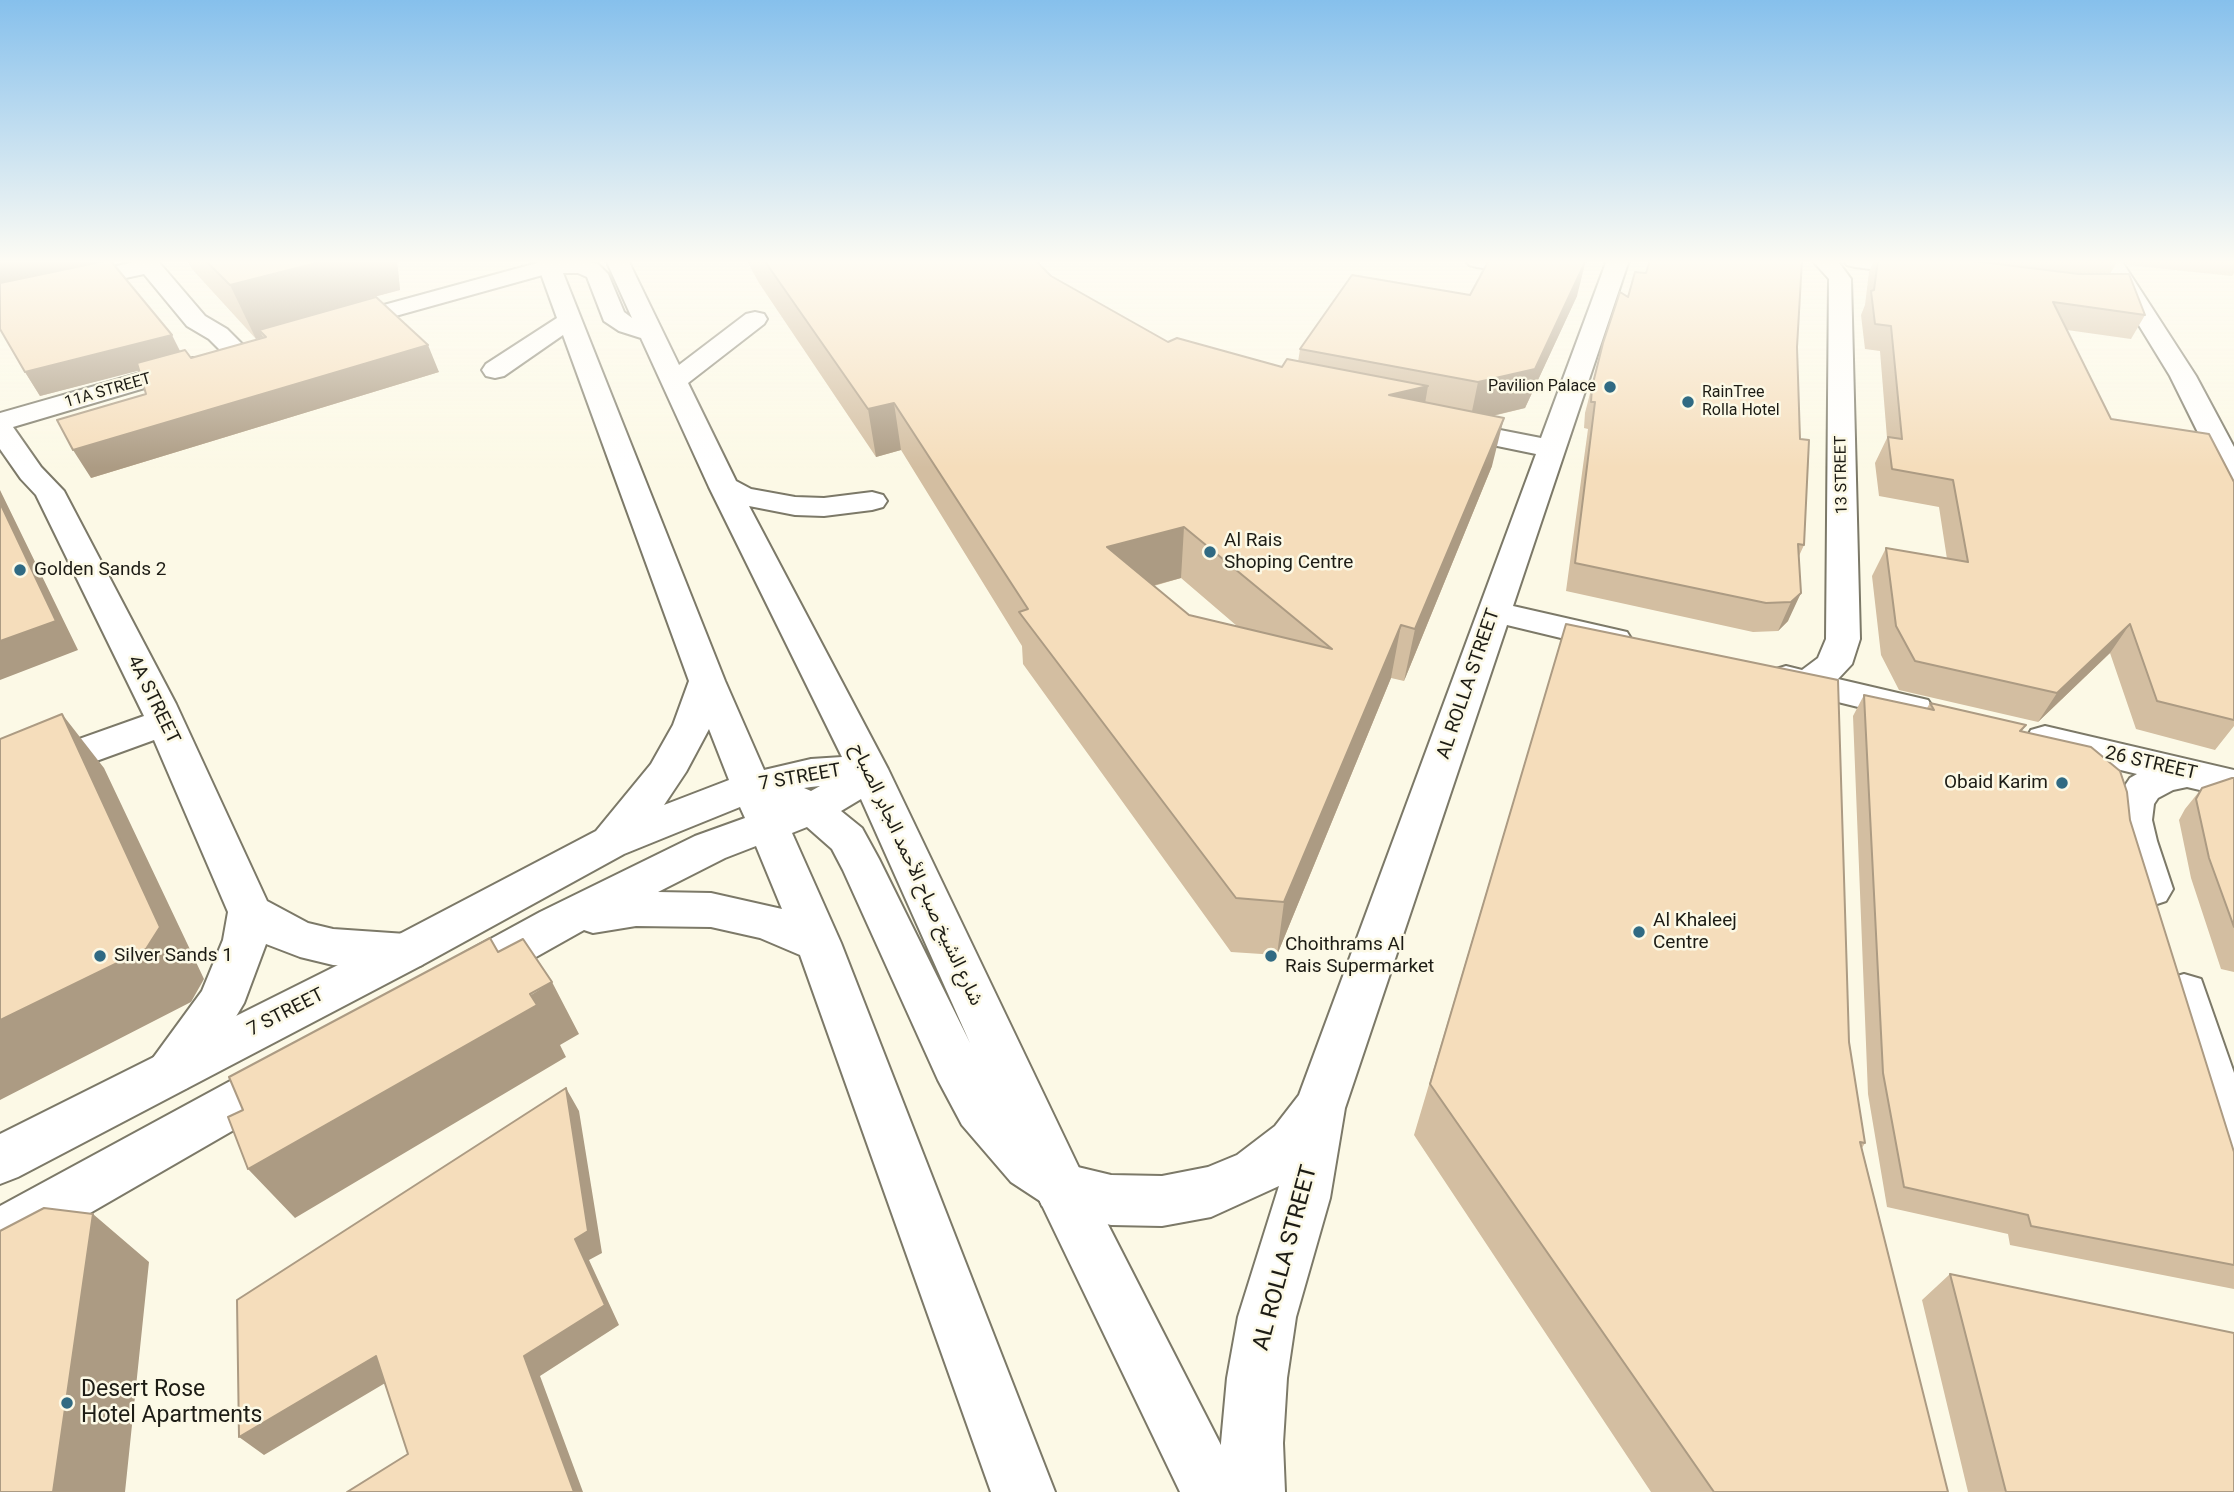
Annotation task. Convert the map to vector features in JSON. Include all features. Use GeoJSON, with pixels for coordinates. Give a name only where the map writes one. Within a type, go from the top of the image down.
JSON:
{"type":"FeatureCollection","features":[{"type":"Feature","properties":{"kind":"street"},"geometry":{"type":"LineString","coordinates":[[196,330],[195,340],[209,361]]}},
{"type":"Feature","properties":{"kind":"street"},"geometry":{"type":"LineString","coordinates":[[211,330],[237,353]]}},
{"type":"Feature","properties":{"kind":"street"},"geometry":{"type":"LineString","coordinates":[[314,332],[322,330]]}},
{"type":"Feature","properties":{"kind":"street"},"geometry":{"type":"LineString","coordinates":[[495,370],[543,330]]}},
{"type":"Feature","properties":{"kind":"street"},"geometry":{"type":"LineString","coordinates":[[574,330],[707,681],[778,806],[818,943],[1023,1492]]}},
{"type":"Feature","properties":{"kind":"street"},"geometry":{"type":"LineString","coordinates":[[640,330],[652,333]]}},
{"type":"Feature","properties":{"kind":"street","name":"شارع الشيخ صباح الأحمد الجابر الصباح"},"geometry":{"type":"LineString","coordinates":[[650,330],[724,487],[868,769],[1061,1188],[1213,1492]]}},
{"type":"Feature","properties":{"kind":"street"},"geometry":{"type":"LineString","coordinates":[[674,381],[741,330]]}},
{"type":"Feature","properties":{"kind":"street","name":"AL ROLLA STREET"},"geometry":{"type":"LineString","coordinates":[[1253,1492],[1252,1444],[1259,1366],[1267,1317],[1303,1198],[1320,1108],[1551,448],[1587,330]]}},
{"type":"Feature","properties":{"kind":"street","name":"13 STREET"},"geometry":{"type":"LineString","coordinates":[[1824,701],[1843,639],[1840,330]]}},
{"type":"Feature","properties":{"kind":"street"},"geometry":{"type":"LineString","coordinates":[[2155,330],[2183,376],[2234,475]]}},
{"type":"Feature","properties":{"kind":"street","name":"11A STREET"},"geometry":{"type":"LineString","coordinates":[[0,425],[40,433],[209,361],[263,346]]}},
{"type":"Feature","properties":{"kind":"street"},"geometry":{"type":"LineString","coordinates":[[1428,424],[1551,448]]}},
{"type":"Feature","properties":{"kind":"street","name":"4A STREET"},"geometry":{"type":"LineString","coordinates":[[0,425],[31,473],[49,491],[161,713],[250,912]]}},
{"type":"Feature","properties":{"kind":"street","name":"4A STREET"},"geometry":{"type":"LineString","coordinates":[[40,433],[50,469],[49,491]]}},
{"type":"Feature","properties":{"kind":"street"},"geometry":{"type":"LineString","coordinates":[[724,487],[743,496],[794,506],[824,507],[873,501]]}},
{"type":"Feature","properties":{"kind":"street"},"geometry":{"type":"LineString","coordinates":[[1494,612],[1644,646]]}},
{"type":"Feature","properties":{"kind":"street"},"geometry":{"type":"LineString","coordinates":[[1754,671],[1824,701],[1953,718]]}},
{"type":"Feature","properties":{"kind":"street"},"geometry":{"type":"LineString","coordinates":[[609,843],[641,807],[666,772],[692,725],[707,681]]}},
{"type":"Feature","properties":{"kind":"street"},"geometry":{"type":"LineString","coordinates":[[0,768],[161,713]]}},
{"type":"Feature","properties":{"kind":"street"},"geometry":{"type":"LineString","coordinates":[[0,782],[161,713]]}},
{"type":"Feature","properties":{"kind":"street","name":"26 STREET"},"geometry":{"type":"LineString","coordinates":[[2007,730],[2234,784]]}},
{"type":"Feature","properties":{"kind":"street","name":"7 STREET"},"geometry":{"type":"LineString","coordinates":[[447,985],[556,924],[710,847],[778,806],[811,773],[868,769]]}},
{"type":"Feature","properties":{"kind":"street","name":"7 STREET"},"geometry":{"type":"LineString","coordinates":[[0,1160],[406,952],[609,843],[778,806],[849,787],[868,769]]}},
{"type":"Feature","properties":{"kind":"street"},"geometry":{"type":"LineString","coordinates":[[2186,773],[2162,778],[2144,788],[2134,802],[2132,820],[2136,841],[2234,1152]]}},
{"type":"Feature","properties":{"kind":"street"},"geometry":{"type":"LineString","coordinates":[[778,806],[847,839],[962,1080],[981,1109],[1030,1164],[1061,1188]]}},
{"type":"Feature","properties":{"kind":"street"},"geometry":{"type":"LineString","coordinates":[[556,924],[636,909],[711,910],[767,922],[818,943]]}},
{"type":"Feature","properties":{"kind":"street"},"geometry":{"type":"LineString","coordinates":[[170,1073],[220,1003],[245,940],[250,912],[300,939],[332,947],[406,952]]}},
{"type":"Feature","properties":{"kind":"street"},"geometry":{"type":"LineString","coordinates":[[0,1235],[327,1052]]}},
{"type":"Feature","properties":{"kind":"street","name":"AL ROLLA STREET"},"geometry":{"type":"LineString","coordinates":[[1061,1188],[1111,1200],[1162,1201],[1211,1192],[1256,1172],[1293,1143],[1320,1108]]}},
{"type":"Feature","properties":{"kind":"building"},"geometry":{"type":"Polygon","coordinates":[[[0,330],[168,330],[172,335],[25,372],[0,330]]]}},
{"type":"Feature","properties":{"kind":"building"},"geometry":{"type":"Polygon","coordinates":[[[259,330],[411,330],[428,345],[73,450],[57,420],[146,394],[137,363],[185,350],[191,358],[266,337],[259,330]]]}},
{"type":"Feature","properties":{"kind":"building"},"geometry":{"type":"Polygon","coordinates":[[[813,330],[1146,330],[1168,342],[1177,338],[1282,367],[1287,359],[1428,386],[1389,395],[1504,418],[1415,629],[1401,625],[1284,902],[1236,898],[1019,612],[1028,609],[894,403],[868,409],[813,330]],[[1184,527],[1107,547],[1189,615],[1332,649],[1184,527]]]}},
{"type":"Feature","properties":{"kind":"building"},"geometry":{"type":"Polygon","coordinates":[[[1314,330],[1553,330],[1535,369],[1478,382],[1300,349],[1314,330]]]}},
{"type":"Feature","properties":{"kind":"building"},"geometry":{"type":"Polygon","coordinates":[[[1607,330],[1798,330],[1800,439],[1809,440],[1804,545],[1798,544],[1801,593],[1791,602],[1766,603],[1575,563],[1595,402],[1591,402],[1592,387],[1607,330]]]}},
{"type":"Feature","properties":{"kind":"building"},"geometry":{"type":"Polygon","coordinates":[[[1891,330],[2067,330],[2111,419],[2209,434],[2234,482],[2234,720],[2157,701],[2130,624],[2057,693],[1915,661],[1896,626],[1886,548],[1968,562],[1953,480],[1892,469],[1888,437],[1902,439],[1891,330]]]}},
{"type":"Feature","properties":{"kind":"building"},"geometry":{"type":"Polygon","coordinates":[[[0,503],[56,621],[0,641],[0,503]]]}},
{"type":"Feature","properties":{"kind":"building","name":"Al Khaleej Centre"},"geometry":{"type":"Polygon","coordinates":[[[1566,624],[1838,680],[1849,1042],[1865,1143],[1860,1142],[1948,1492],[1714,1492],[1430,1084],[1566,624]]]}},
{"type":"Feature","properties":{"kind":"building"},"geometry":{"type":"Polygon","coordinates":[[[1864,695],[1934,710],[1930,703],[2026,725],[2020,731],[2091,747],[2120,771],[2127,792],[2130,820],[2234,1152],[2234,1265],[2031,1226],[2028,1215],[1904,1187],[1883,1073],[1864,695]]]}},
{"type":"Feature","properties":{"kind":"building"},"geometry":{"type":"Polygon","coordinates":[[[62,714],[160,927],[146,949],[0,1020],[0,739],[62,714]]]}},
{"type":"Feature","properties":{"kind":"building"},"geometry":{"type":"Polygon","coordinates":[[[2232,778],[2234,927],[2209,858],[2196,799],[2202,788],[2232,778]]]}},
{"type":"Feature","properties":{"kind":"building"},"geometry":{"type":"Polygon","coordinates":[[[490,938],[498,952],[523,939],[552,982],[530,994],[537,1005],[248,1169],[228,1117],[243,1110],[229,1077],[490,938]]]}},
{"type":"Feature","properties":{"kind":"building"},"geometry":{"type":"Polygon","coordinates":[[[566,1088],[588,1231],[575,1239],[605,1305],[524,1356],[574,1492],[347,1492],[408,1454],[376,1356],[239,1437],[237,1300],[566,1088]]]}},
{"type":"Feature","properties":{"kind":"building"},"geometry":{"type":"Polygon","coordinates":[[[44,1208],[93,1214],[53,1492],[0,1492],[0,1231],[44,1208]]]}},
{"type":"Feature","properties":{"kind":"building"},"geometry":{"type":"Polygon","coordinates":[[[1950,1274],[2234,1333],[2234,1492],[2006,1492],[1950,1274]]]}},
{"type":"Feature","properties":{"kind":"place","name":"Pavilion Palace"},"geometry":{"type":"Point","coordinates":[1610,387]}},
{"type":"Feature","properties":{"kind":"place","name":"RainTree Rolla Hotel"},"geometry":{"type":"Point","coordinates":[1688,402]}},
{"type":"Feature","properties":{"kind":"place","name":"Al Rais Shoping Centre"},"geometry":{"type":"Point","coordinates":[1210,552]}},
{"type":"Feature","properties":{"kind":"place","name":"Golden Sands 2"},"geometry":{"type":"Point","coordinates":[20,570]}},
{"type":"Feature","properties":{"kind":"place","name":"Obaid Karim"},"geometry":{"type":"Point","coordinates":[2062,783]}},
{"type":"Feature","properties":{"kind":"place","name":"Al Khaleej Centre"},"geometry":{"type":"Point","coordinates":[1639,932]}},
{"type":"Feature","properties":{"kind":"place","name":"Silver Sands 1"},"geometry":{"type":"Point","coordinates":[100,956]}},
{"type":"Feature","properties":{"kind":"place","name":"Choithrams Al Rais Supermarket"},"geometry":{"type":"Point","coordinates":[1271,956]}},
{"type":"Feature","properties":{"kind":"place","name":"Desert Rose Hotel Apartments"},"geometry":{"type":"Point","coordinates":[67,1403]}}]}
